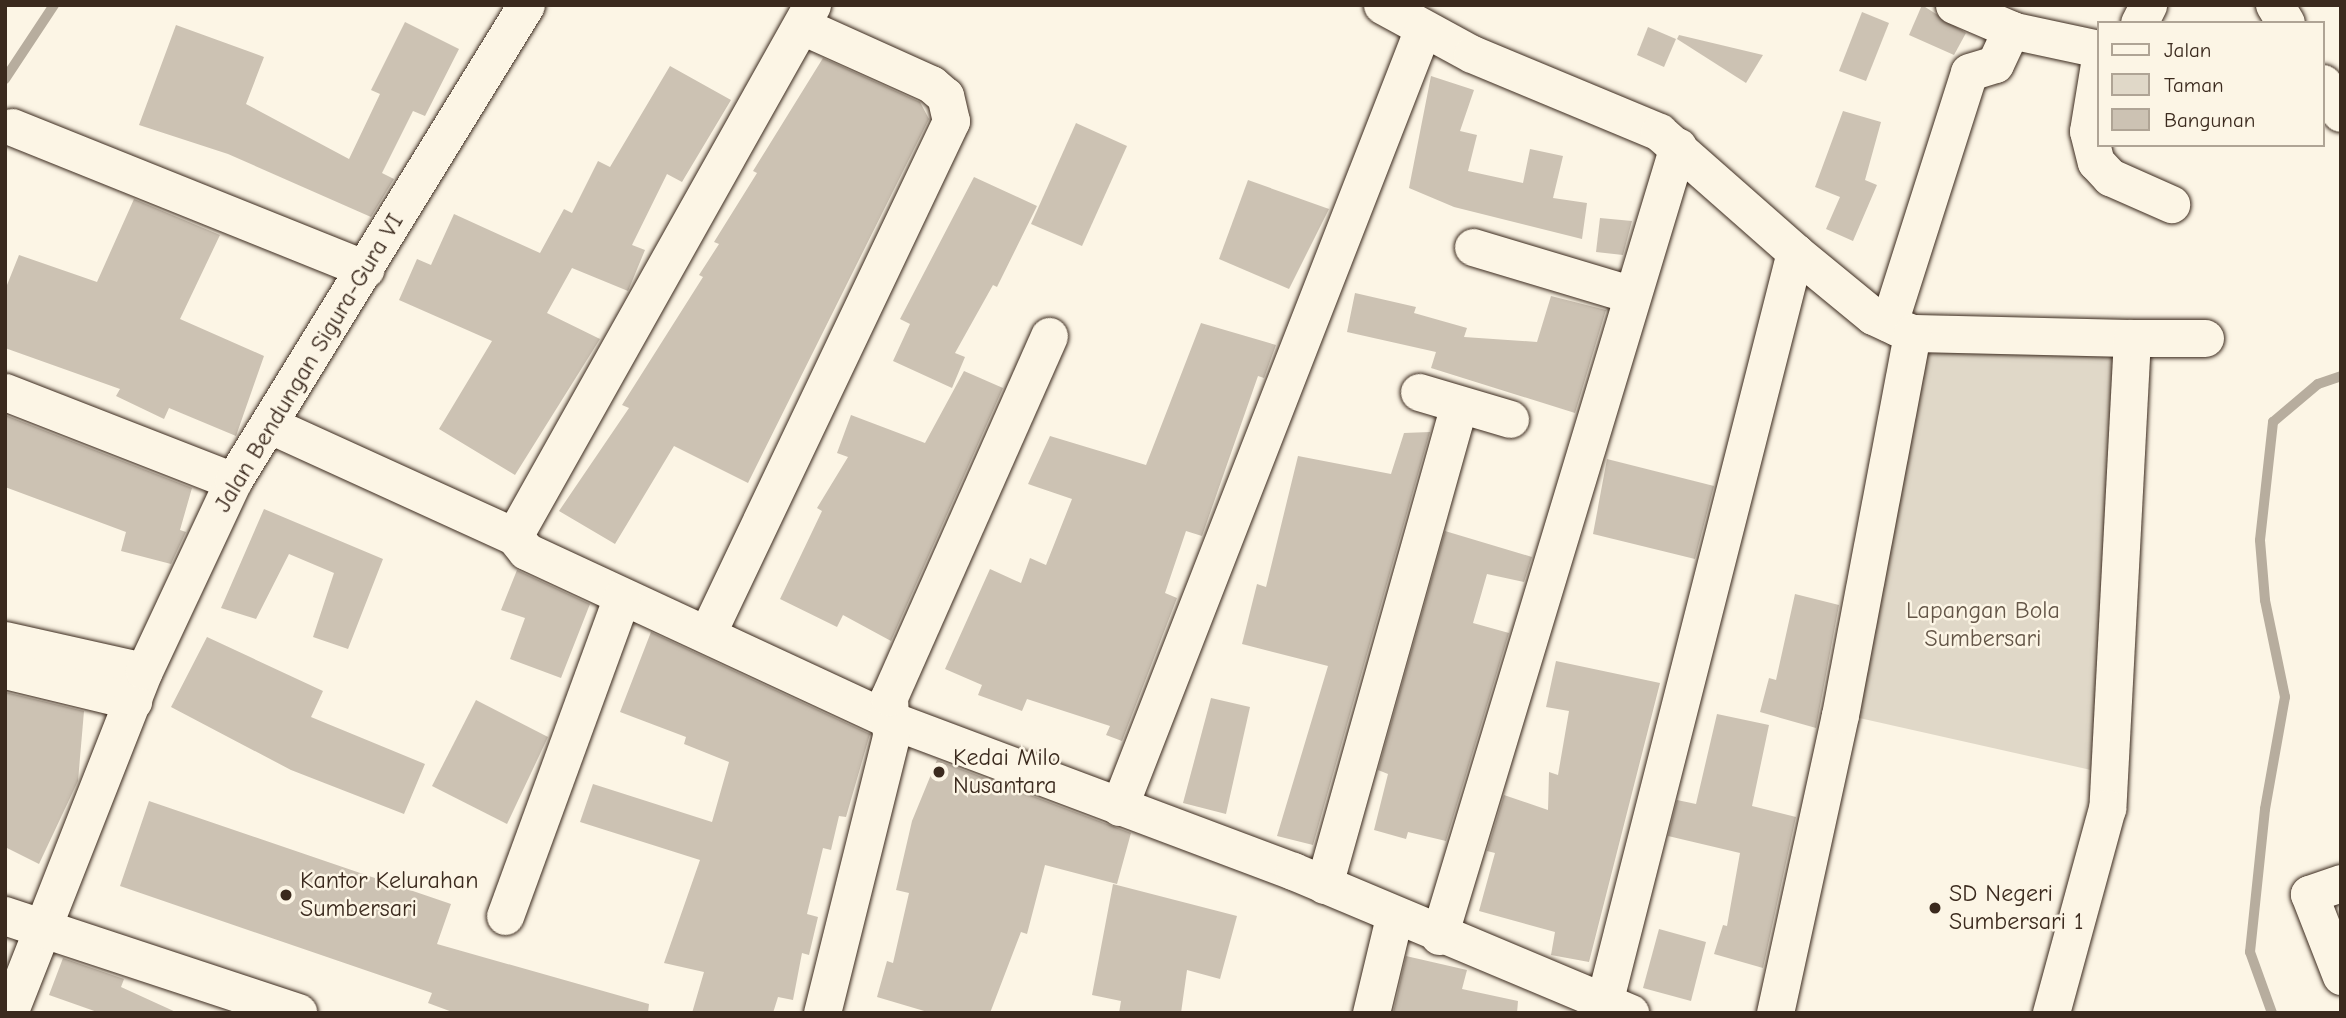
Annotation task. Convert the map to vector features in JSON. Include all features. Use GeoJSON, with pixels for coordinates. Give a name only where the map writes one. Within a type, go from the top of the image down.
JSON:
{"type":"FeatureCollection","features":[{"type":"Feature","properties":{"kind":"main road"},"geometry":{"type":"LineString","coordinates":[[2275,5],[2285,21]]}},
{"type":"Feature","properties":{"kind":"main road"},"geometry":{"type":"LineString","coordinates":[[2325,87],[2341,113]]}},
{"type":"Feature","properties":{"kind":"main road"},"geometry":{"type":"LineString","coordinates":[[22,922],[298,1013]]}},
{"type":"Feature","properties":{"kind":"street","name":"Jalan Bendungan Sigura-Gura VI"},"geometry":{"type":"LineString","coordinates":[[9,1013],[22,922],[138,686],[233,481],[270,425],[526,5]]}},
{"type":"Feature","properties":{"kind":"street"},"geometry":{"type":"LineString","coordinates":[[1382,5],[1422,31],[1659,132],[1795,252],[1901,328],[2132,338],[2205,338]]}},
{"type":"Feature","properties":{"kind":"street"},"geometry":{"type":"LineString","coordinates":[[1954,5],[2011,30],[2098,49]]}},
{"type":"Feature","properties":{"kind":"street"},"geometry":{"type":"LineString","coordinates":[[2140,21],[2148,5]]}},
{"type":"Feature","properties":{"kind":"street"},"geometry":{"type":"LineString","coordinates":[[514,536],[807,15],[931,84],[945,96],[951,121],[708,632]]}},
{"type":"Feature","properties":{"kind":"street"},"geometry":{"type":"LineString","coordinates":[[1775,1013],[1838,727],[1901,328],[1969,72],[1995,64],[2011,30]]}},
{"type":"Feature","properties":{"kind":"street"},"geometry":{"type":"LineString","coordinates":[[1119,807],[1422,31]]}},
{"type":"Feature","properties":{"kind":"street"},"geometry":{"type":"LineString","coordinates":[[2098,70],[2088,131],[2096,162],[2134,190],[2171,204]]}},
{"type":"Feature","properties":{"kind":"street"},"geometry":{"type":"LineString","coordinates":[[12,127],[366,269]]}},
{"type":"Feature","properties":{"kind":"street"},"geometry":{"type":"LineString","coordinates":[[1439,936],[1630,294],[1678,146]]}},
{"type":"Feature","properties":{"kind":"street"},"geometry":{"type":"LineString","coordinates":[[1473,247],[1630,294]]}},
{"type":"Feature","properties":{"kind":"street"},"geometry":{"type":"LineString","coordinates":[[270,425],[514,536],[526,551],[622,597],[708,632],[886,718],[1324,885],[1439,936],[1546,998],[1617,1008],[1795,252]]}},
{"type":"Feature","properties":{"kind":"street"},"geometry":{"type":"LineString","coordinates":[[822,1013],[891,737],[886,718],[889,697],[1049,336]]}},
{"type":"Feature","properties":{"kind":"street"},"geometry":{"type":"LineString","coordinates":[[2052,1012],[2107,808],[2132,338]]}},
{"type":"Feature","properties":{"kind":"street"},"geometry":{"type":"LineString","coordinates":[[5,392],[233,481]]}},
{"type":"Feature","properties":{"kind":"street"},"geometry":{"type":"LineString","coordinates":[[1419,392],[1510,419]]}},
{"type":"Feature","properties":{"kind":"street"},"geometry":{"type":"LineString","coordinates":[[1324,885],[1459,405]]}},
{"type":"Feature","properties":{"kind":"street"},"geometry":{"type":"LineString","coordinates":[[505,916],[622,597]]}},
{"type":"Feature","properties":{"kind":"street"},"geometry":{"type":"LineString","coordinates":[[5,640],[138,686]]}},
{"type":"Feature","properties":{"kind":"street"},"geometry":{"type":"LineString","coordinates":[[5,670],[138,686]]}},
{"type":"Feature","properties":{"kind":"street"},"geometry":{"type":"LineString","coordinates":[[2341,884],[2309,894],[2341,976]]}},
{"type":"Feature","properties":{"kind":"street"},"geometry":{"type":"LineString","coordinates":[[1371,1013],[1394,917]]}},
{"type":"Feature","properties":{"kind":"green space","name":"Lapangan Bola Sumbersari"},"geometry":{"type":"Polygon","coordinates":[[[2115,348],[2091,770],[1846,715],[1925,349],[2115,348]]]}},
{"type":"Feature","properties":{"kind":"building"},"geometry":{"type":"Polygon","coordinates":[[[1922,5],[1966,33],[1954,55],[1909,35],[1922,5]]]}},
{"type":"Feature","properties":{"kind":"building"},"geometry":{"type":"Polygon","coordinates":[[[1862,12],[1889,23],[1866,81],[1839,71],[1862,12]]]}},
{"type":"Feature","properties":{"kind":"building"},"geometry":{"type":"Polygon","coordinates":[[[405,22],[459,49],[425,116],[413,111],[382,173],[394,179],[371,217],[228,154],[139,125],[176,25],[264,57],[246,104],[349,159],[380,94],[371,90],[405,22]]]}},
{"type":"Feature","properties":{"kind":"building"},"geometry":{"type":"Polygon","coordinates":[[[1648,27],[1676,39],[1664,67],[1637,55],[1648,27]]]}},
{"type":"Feature","properties":{"kind":"building"},"geometry":{"type":"Polygon","coordinates":[[[1679,35],[1763,55],[1746,83],[1677,39],[1679,35]]]}},
{"type":"Feature","properties":{"kind":"building"},"geometry":{"type":"Polygon","coordinates":[[[823,58],[920,102],[929,119],[748,483],[674,446],[615,544],[559,511],[629,408],[622,405],[703,277],[699,275],[719,244],[714,242],[757,173],[753,171],[823,58]]]}},
{"type":"Feature","properties":{"kind":"building"},"geometry":{"type":"Polygon","coordinates":[[[670,66],[731,100],[682,182],[667,174],[632,245],[645,250],[628,291],[572,268],[547,313],[600,339],[515,475],[439,429],[492,341],[399,300],[417,259],[431,265],[454,214],[540,253],[564,209],[572,213],[598,161],[610,167],[670,66]]]}},
{"type":"Feature","properties":{"kind":"building"},"geometry":{"type":"Polygon","coordinates":[[[1431,76],[1474,90],[1460,131],[1477,135],[1468,171],[1523,183],[1530,149],[1563,156],[1553,198],[1587,203],[1582,239],[1454,207],[1409,188],[1431,76]]]}},
{"type":"Feature","properties":{"kind":"building"},"geometry":{"type":"Polygon","coordinates":[[[1843,111],[1881,122],[1865,180],[1877,185],[1853,241],[1826,229],[1840,197],[1815,187],[1843,111]]]}},
{"type":"Feature","properties":{"kind":"building"},"geometry":{"type":"Polygon","coordinates":[[[1076,123],[1127,146],[1082,246],[1031,224],[1076,123]]]}},
{"type":"Feature","properties":{"kind":"building"},"geometry":{"type":"Polygon","coordinates":[[[974,177],[1037,206],[997,287],[993,285],[955,353],[965,357],[952,388],[893,361],[910,324],[900,319],[974,177]]]}},
{"type":"Feature","properties":{"kind":"building"},"geometry":{"type":"Polygon","coordinates":[[[1248,180],[1329,209],[1289,289],[1219,259],[1248,180]]]}},
{"type":"Feature","properties":{"kind":"building"},"geometry":{"type":"Polygon","coordinates":[[[134,199],[220,235],[180,319],[264,356],[236,436],[169,408],[164,419],[116,396],[120,389],[5,348],[5,290],[19,255],[97,282],[134,199]]]}},
{"type":"Feature","properties":{"kind":"building"},"geometry":{"type":"Polygon","coordinates":[[[1600,218],[1632,221],[1623,255],[1596,252],[1600,218]]]}},
{"type":"Feature","properties":{"kind":"building"},"geometry":{"type":"Polygon","coordinates":[[[1355,293],[1416,307],[1414,313],[1467,328],[1464,337],[1537,342],[1551,296],[1606,310],[1575,413],[1431,368],[1436,352],[1347,332],[1355,293]]]}},
{"type":"Feature","properties":{"kind":"building"},"geometry":{"type":"Polygon","coordinates":[[[1201,323],[1276,345],[1264,378],[1258,376],[1202,536],[1186,531],[1165,593],[1177,598],[1122,741],[1106,735],[1110,726],[1027,699],[1022,711],[978,695],[982,685],[945,669],[990,569],[1021,583],[1030,558],[1046,565],[1072,499],[1028,484],[1050,436],[1146,465],[1201,323]]]}},
{"type":"Feature","properties":{"kind":"building"},"geometry":{"type":"Polygon","coordinates":[[[964,371],[1003,388],[891,641],[843,615],[837,627],[780,599],[822,511],[817,508],[848,457],[837,453],[851,415],[925,443],[964,371]]]}},
{"type":"Feature","properties":{"kind":"building"},"geometry":{"type":"Polygon","coordinates":[[[5,415],[192,488],[180,530],[186,532],[171,564],[121,551],[126,532],[5,487],[5,415]]]}},
{"type":"Feature","properties":{"kind":"building"},"geometry":{"type":"Polygon","coordinates":[[[1430,432],[1313,845],[1277,836],[1328,666],[1242,644],[1257,584],[1266,587],[1298,456],[1391,474],[1404,433],[1430,432]]]}},
{"type":"Feature","properties":{"kind":"building"},"geometry":{"type":"Polygon","coordinates":[[[1607,459],[1714,486],[1695,559],[1593,534],[1607,459]]]}},
{"type":"Feature","properties":{"kind":"building"},"geometry":{"type":"Polygon","coordinates":[[[264,509],[383,559],[348,649],[313,637],[334,573],[289,554],[256,619],[221,608],[264,509]]]}},
{"type":"Feature","properties":{"kind":"building"},"geometry":{"type":"Polygon","coordinates":[[[1445,531],[1532,557],[1524,582],[1487,574],[1473,623],[1509,633],[1446,841],[1408,832],[1406,839],[1374,830],[1388,774],[1378,770],[1445,531]]]}},
{"type":"Feature","properties":{"kind":"building"},"geometry":{"type":"Polygon","coordinates":[[[517,570],[590,604],[561,678],[510,659],[525,618],[501,610],[517,570]]]}},
{"type":"Feature","properties":{"kind":"building"},"geometry":{"type":"Polygon","coordinates":[[[1795,594],[1839,605],[1816,728],[1760,712],[1769,678],[1776,680],[1795,594]]]}},
{"type":"Feature","properties":{"kind":"building"},"geometry":{"type":"Polygon","coordinates":[[[651,632],[870,734],[846,817],[839,816],[831,850],[823,848],[807,914],[818,917],[809,955],[802,953],[793,1000],[778,997],[773,1013],[692,1013],[704,972],[664,963],[700,860],[580,822],[593,784],[712,822],[729,762],[684,744],[686,737],[620,712],[651,632]]]}},
{"type":"Feature","properties":{"kind":"building"},"geometry":{"type":"Polygon","coordinates":[[[207,637],[323,691],[311,717],[425,764],[404,814],[291,770],[171,707],[207,637]]]}},
{"type":"Feature","properties":{"kind":"building"},"geometry":{"type":"Polygon","coordinates":[[[1556,661],[1660,683],[1589,962],[1551,955],[1555,932],[1479,911],[1495,853],[1487,851],[1504,795],[1548,810],[1549,772],[1558,775],[1569,711],[1546,707],[1556,661]]]}},
{"type":"Feature","properties":{"kind":"building"},"geometry":{"type":"Polygon","coordinates":[[[5,692],[84,711],[78,781],[39,864],[5,847],[5,692]]]}},
{"type":"Feature","properties":{"kind":"building"},"geometry":{"type":"Polygon","coordinates":[[[1211,698],[1250,707],[1226,814],[1183,803],[1211,698]]]}},
{"type":"Feature","properties":{"kind":"building"},"geometry":{"type":"Polygon","coordinates":[[[476,700],[548,737],[507,824],[432,786],[476,700]]]}},
{"type":"Feature","properties":{"kind":"building"},"geometry":{"type":"Polygon","coordinates":[[[1717,714],[1769,725],[1752,806],[1796,817],[1763,968],[1714,954],[1723,925],[1727,926],[1740,853],[1668,836],[1677,800],[1696,804],[1717,714]]]}},
{"type":"Feature","properties":{"kind":"building"},"geometry":{"type":"Polygon","coordinates":[[[937,760],[1131,833],[1117,884],[1045,865],[1027,934],[1021,932],[990,1013],[931,1013],[877,997],[887,961],[893,963],[909,893],[896,890],[912,821],[937,760]]]}},
{"type":"Feature","properties":{"kind":"building","name":"Kantor Kelurahan Sumbersari"},"geometry":{"type":"Polygon","coordinates":[[[149,801],[451,904],[437,944],[649,1004],[648,1013],[455,1013],[428,1003],[432,993],[120,886],[149,801]]]}},
{"type":"Feature","properties":{"kind":"building"},"geometry":{"type":"Polygon","coordinates":[[[1113,884],[1237,916],[1220,979],[1187,970],[1181,1013],[1119,1013],[1121,1001],[1092,995],[1113,884]]]}},
{"type":"Feature","properties":{"kind":"building"},"geometry":{"type":"Polygon","coordinates":[[[1659,929],[1706,942],[1691,1001],[1643,988],[1659,929]]]}},
{"type":"Feature","properties":{"kind":"building"},"geometry":{"type":"Polygon","coordinates":[[[1406,956],[1467,970],[1462,989],[1518,1001],[1517,1013],[1393,1013],[1406,956]]]}},
{"type":"Feature","properties":{"kind":"building"},"geometry":{"type":"Polygon","coordinates":[[[63,958],[124,979],[121,987],[178,1013],[100,1013],[49,995],[63,958]]]}},
{"type":"Feature","properties":{"kind":"waterway"},"geometry":{"type":"LineString","coordinates":[[5,79],[54,5]]}},
{"type":"Feature","properties":{"kind":"waterway"},"geometry":{"type":"LineString","coordinates":[[2272,1013],[2250,952],[2265,809],[2285,697],[2265,600],[2260,540],[2273,422],[2318,384],[2341,376]]}},
{"type":"Feature","properties":{"kind":"place","name":"Kedai Milo Nusantara"},"geometry":{"type":"Point","coordinates":[939,772]}},
{"type":"Feature","properties":{"kind":"place","name":"Kantor Kelurahan Sumbersari"},"geometry":{"type":"Point","coordinates":[286,895]}},
{"type":"Feature","properties":{"kind":"place","name":"SD Negeri Sumbersari 1"},"geometry":{"type":"Point","coordinates":[1935,908]}}]}
